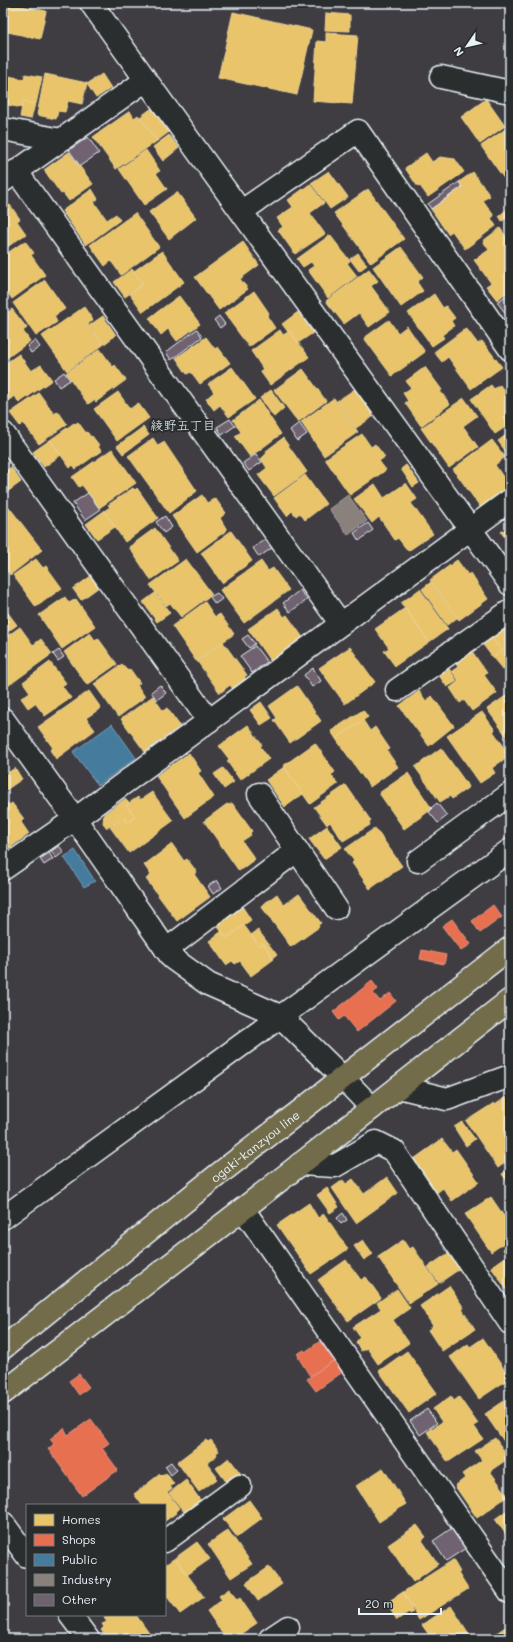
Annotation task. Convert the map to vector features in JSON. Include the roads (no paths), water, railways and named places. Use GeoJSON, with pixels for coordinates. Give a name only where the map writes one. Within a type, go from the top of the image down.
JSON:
{"type":"FeatureCollection","features":[{"type":"Feature","properties":{"kind":"main road","name":"ogaki-kanzyou line"},"geometry":{"type":"LineString","coordinates":[[3,1348],[215,1177],[510,948]]}},
{"type":"Feature","properties":{"kind":"main road"},"geometry":{"type":"LineString","coordinates":[[3,1393],[243,1209],[510,1000]]}},
{"type":"Feature","properties":{"kind":"street"},"geometry":{"type":"LineString","coordinates":[[91,3],[510,584]]}},
{"type":"Feature","properties":{"kind":"street"},"geometry":{"type":"LineString","coordinates":[[441,77],[510,92]]}},
{"type":"Feature","properties":{"kind":"street"},"geometry":{"type":"LineString","coordinates":[[146,80],[10,176],[341,624]]}},
{"type":"Feature","properties":{"kind":"street"},"geometry":{"type":"LineString","coordinates":[[3,129],[61,140]]}},
{"type":"Feature","properties":{"kind":"street"},"geometry":{"type":"LineString","coordinates":[[242,211],[358,131],[510,349]]}},
{"type":"Feature","properties":{"kind":"street"},"geometry":{"type":"LineString","coordinates":[[3,433],[209,721]]}},
{"type":"Feature","properties":{"kind":"street"},"geometry":{"type":"LineString","coordinates":[[3,870],[75,819],[510,500]]}},
{"type":"Feature","properties":{"kind":"street"},"geometry":{"type":"LineString","coordinates":[[397,690],[510,612]]}},
{"type":"Feature","properties":{"kind":"street"},"geometry":{"type":"LineString","coordinates":[[3,719],[172,958],[208,984],[280,1016],[372,1108]]}},
{"type":"Feature","properties":{"kind":"street"},"geometry":{"type":"LineString","coordinates":[[259,794],[296,851],[336,908]]}},
{"type":"Feature","properties":{"kind":"street"},"geometry":{"type":"LineString","coordinates":[[418,861],[510,794]]}},
{"type":"Feature","properties":{"kind":"street"},"geometry":{"type":"LineString","coordinates":[[3,1218],[510,850]]}},
{"type":"Feature","properties":{"kind":"street"},"geometry":{"type":"LineString","coordinates":[[166,950],[296,851]]}},
{"type":"Feature","properties":{"kind":"street"},"geometry":{"type":"LineString","coordinates":[[399,1087],[447,1099],[510,1076]]}},
{"type":"Feature","properties":{"kind":"street"},"geometry":{"type":"LineString","coordinates":[[300,1164],[335,1166],[376,1142],[394,1150],[510,1323]]}},
{"type":"Feature","properties":{"kind":"street"},"geometry":{"type":"LineString","coordinates":[[243,1209],[510,1592]]}},
{"type":"Feature","properties":{"kind":"street"},"geometry":{"type":"LineString","coordinates":[[166,1540],[240,1486]]}},
{"type":"Feature","properties":{"kind":"street"},"geometry":{"type":"LineString","coordinates":[[3,1523],[26,1555]]}},
{"type":"Feature","properties":{"kind":"street"},"geometry":{"type":"LineString","coordinates":[[71,1616],[88,1639]]}},
{"type":"Feature","properties":{"kind":"street"},"geometry":{"type":"LineString","coordinates":[[270,1639],[288,1627]]}},
{"type":"Feature","properties":{"kind":"district","name":"綾野五丁目"},"geometry":{"type":"Point","coordinates":[183,424]}}]}
